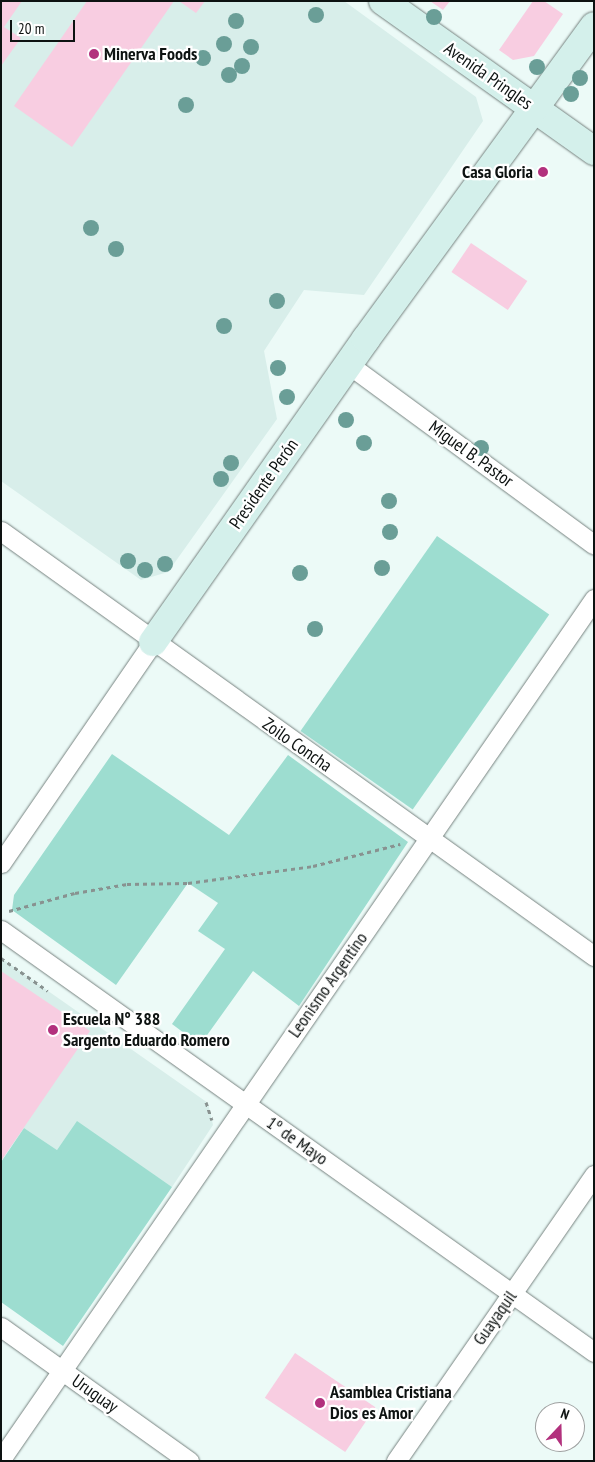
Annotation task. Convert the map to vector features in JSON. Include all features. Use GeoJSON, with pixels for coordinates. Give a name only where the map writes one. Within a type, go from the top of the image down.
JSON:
{"type":"FeatureCollection","features":[{"type":"Feature","properties":{"kind":"street","name":"Avenida Pringles"},"geometry":{"type":"LineString","coordinates":[[382,1],[594,151]]}},
{"type":"Feature","properties":{"kind":"street","name":"Presidente Perón"},"geometry":{"type":"LineString","coordinates":[[1,863],[348,364],[535,110],[594,26]]}},
{"type":"Feature","properties":{"kind":"street","name":"Miguel B. Pastor"},"geometry":{"type":"LineString","coordinates":[[348,364],[594,545]]}},
{"type":"Feature","properties":{"kind":"street","name":"Zoilo Concha"},"geometry":{"type":"LineString","coordinates":[[1,531],[153,642],[594,956]]}},
{"type":"Feature","properties":{"kind":"street","name":"Leonismo Argentino"},"geometry":{"type":"LineString","coordinates":[[1,1458],[64,1372],[245,1103],[430,839],[594,599]]}},
{"type":"Feature","properties":{"kind":"street","name":"1º de Mayo"},"geometry":{"type":"LineString","coordinates":[[1,930],[594,1352]]}},
{"type":"Feature","properties":{"kind":"street","name":"Guayaquil"},"geometry":{"type":"LineString","coordinates":[[396,1461],[594,1175]]}},
{"type":"Feature","properties":{"kind":"street","name":"Uruguay"},"geometry":{"type":"LineString","coordinates":[[1,1327],[189,1461]]}},
{"type":"Feature","properties":{"kind":"path"},"geometry":{"type":"LineString","coordinates":[[1,915],[75,893],[127,884],[188,883],[247,877],[313,866],[430,839]]}},
{"type":"Feature","properties":{"kind":"path"},"geometry":{"type":"LineString","coordinates":[[1,958],[57,997]]}},
{"type":"Feature","properties":{"kind":"path"},"geometry":{"type":"LineString","coordinates":[[200,1097],[208,1103],[213,1125]]}},
{"type":"Feature","properties":{"kind":"shaded area"},"geometry":{"type":"Polygon","coordinates":[[[1,1],[344,1],[476,97],[483,121],[364,295],[304,290],[264,351],[277,419],[168,572],[141,580],[1,481],[1,1]]]}},
{"type":"Feature","properties":{"kind":"shaded area","name":"Escuela N° 388 Sargento Eduardo Romero"},"geometry":{"type":"Polygon","coordinates":[[[1,958],[208,1103],[213,1125],[172,1187],[77,1122],[57,1150],[24,1128],[1,1161],[1,958]]]}},
{"type":"Feature","properties":{"kind":"green space"},"geometry":{"type":"Polygon","coordinates":[[[437,536],[549,615],[413,810],[300,731],[437,536]]]}},
{"type":"Feature","properties":{"kind":"green space"},"geometry":{"type":"Polygon","coordinates":[[[112,754],[229,835],[288,755],[408,842],[299,1006],[253,971],[200,1045],[172,1024],[225,949],[198,931],[218,903],[188,883],[116,985],[12,910],[14,895],[112,754]]]}},
{"type":"Feature","properties":{"kind":"green space"},"geometry":{"type":"Polygon","coordinates":[[[77,1121],[172,1187],[63,1346],[1,1302],[1,1162],[24,1128],[57,1150],[77,1121]]]}},
{"type":"Feature","properties":{"kind":"building"},"geometry":{"type":"Polygon","coordinates":[[[1,1],[22,1],[4,27],[21,38],[1,66],[1,1]]]}},
{"type":"Feature","properties":{"kind":"building","name":"Minerva Foods"},"geometry":{"type":"Polygon","coordinates":[[[87,1],[174,1],[72,147],[14,106],[87,1]]]}},
{"type":"Feature","properties":{"kind":"building","name":"Minerva Foods"},"geometry":{"type":"Polygon","coordinates":[[[179,1],[205,1],[196,13],[179,1]]]}},
{"type":"Feature","properties":{"kind":"building"},"geometry":{"type":"Polygon","coordinates":[[[430,1],[450,1],[443,10],[430,1]]]}},
{"type":"Feature","properties":{"kind":"building"},"geometry":{"type":"Polygon","coordinates":[[[533,1],[544,1],[563,14],[534,56],[513,60],[499,50],[533,1]]]}},
{"type":"Feature","properties":{"kind":"building"},"geometry":{"type":"Polygon","coordinates":[[[471,243],[527,281],[508,310],[451,272],[471,243]]]}},
{"type":"Feature","properties":{"kind":"building","name":"Escuela N° 388 Sargento Eduardo Romero"},"geometry":{"type":"Polygon","coordinates":[[[1,971],[90,1031],[1,1161],[1,971]]]}},
{"type":"Feature","properties":{"kind":"building","name":"Asamblea Cristiana Dios es Amor"},"geometry":{"type":"Polygon","coordinates":[[[295,1353],[375,1407],[345,1452],[265,1398],[295,1353]]]}},
{"type":"Feature","properties":{"kind":"place","name":"Minerva Foods"},"geometry":{"type":"Point","coordinates":[94,54]}},
{"type":"Feature","properties":{"kind":"place","name":"Casa Gloria"},"geometry":{"type":"Point","coordinates":[543,172]}},
{"type":"Feature","properties":{"kind":"place","name":"Escuela N° 388 Sargento Eduardo Romero"},"geometry":{"type":"Point","coordinates":[53,1030]}},
{"type":"Feature","properties":{"kind":"place","name":"Asamblea Cristiana Dios es Amor"},"geometry":{"type":"Point","coordinates":[320,1403]}}]}
